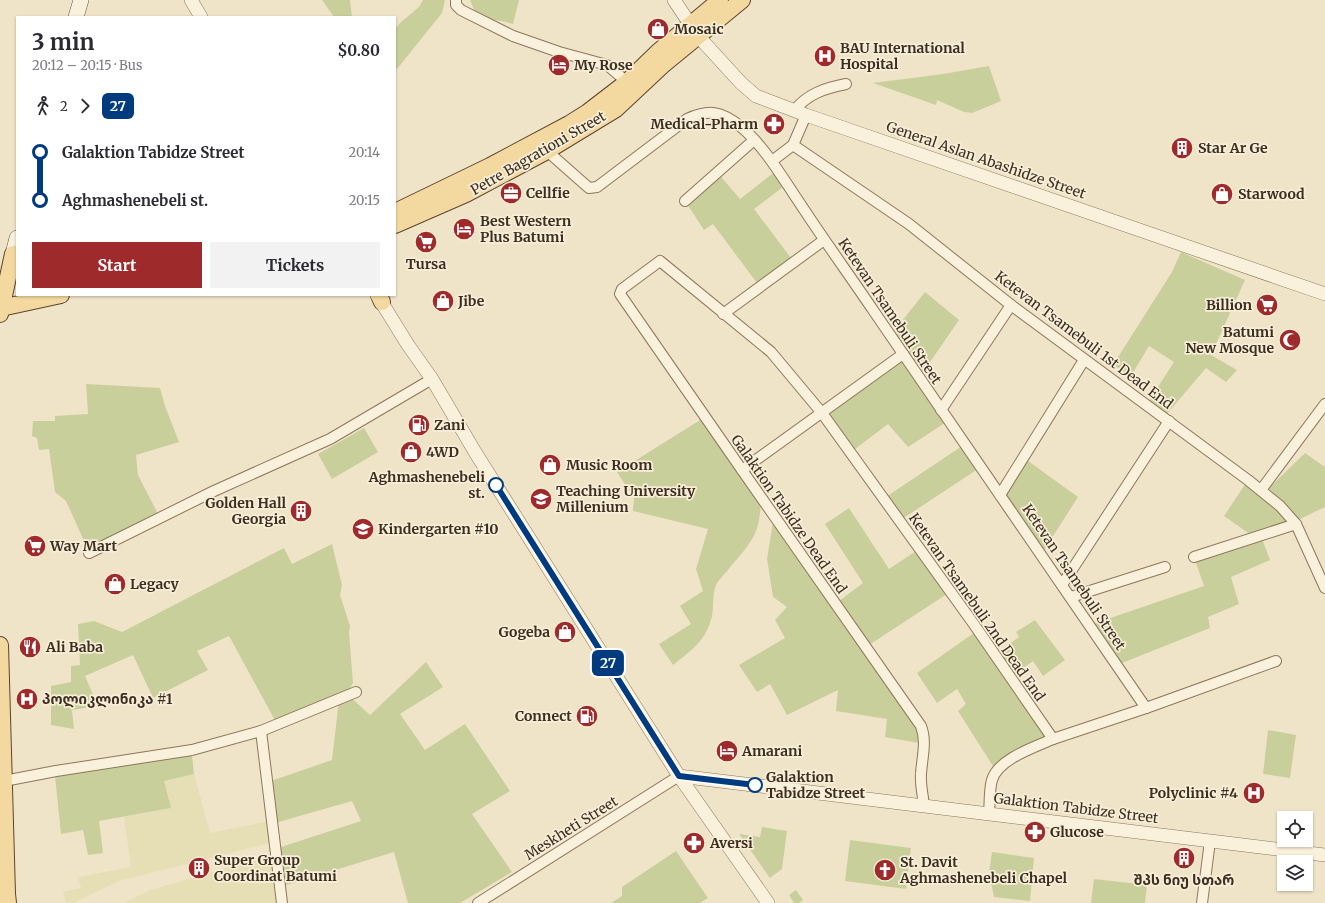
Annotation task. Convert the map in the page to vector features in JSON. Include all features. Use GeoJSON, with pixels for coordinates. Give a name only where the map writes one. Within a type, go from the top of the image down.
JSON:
{"type":"FeatureCollection","features":[{"type":"Feature","properties":{"kind":"main road"},"geometry":{"type":"LineString","coordinates":[[76,16],[81,0]]}},
{"type":"Feature","properties":{"kind":"main road","name":"Petre Bagrationi Street"},"geometry":{"type":"LineString","coordinates":[[396,225],[466,194],[547,151],[616,109],[664,64],[720,0]]}},
{"type":"Feature","properties":{"kind":"main road","name":"Petre Bagrationi Street"},"geometry":{"type":"LineString","coordinates":[[396,212],[490,166],[569,124],[588,112],[626,82],[658,52],[742,0]]}},
{"type":"Feature","properties":{"kind":"main road"},"geometry":{"type":"LineString","coordinates":[[15,254],[0,311],[58,296]]}},
{"type":"Feature","properties":{"kind":"main road"},"geometry":{"type":"LineString","coordinates":[[0,645],[8,903]]}},
{"type":"Feature","properties":{"kind":"street"},"geometry":{"type":"LineString","coordinates":[[191,0],[200,16]]}},
{"type":"Feature","properties":{"kind":"street"},"geometry":{"type":"LineString","coordinates":[[456,0],[456,5],[461,10],[513,36],[559,52],[607,65],[626,82]]}},
{"type":"Feature","properties":{"kind":"street","name":"General Aslan Abashidze Street"},"geometry":{"type":"LineString","coordinates":[[674,0],[694,30],[741,83],[756,96],[794,111],[1325,294]]}},
{"type":"Feature","properties":{"kind":"street"},"geometry":{"type":"LineString","coordinates":[[794,111],[800,103],[813,94],[826,88],[846,84]]}},
{"type":"Feature","properties":{"kind":"street","name":"Ketevan Tsamebuli Street"},"geometry":{"type":"LineString","coordinates":[[547,151],[589,188],[597,187],[687,118],[697,114],[714,112],[726,116],[741,127],[772,161],[824,240],[1146,708]]}},
{"type":"Feature","properties":{"kind":"street"},"geometry":{"type":"LineString","coordinates":[[772,161],[793,145],[806,115]]}},
{"type":"Feature","properties":{"kind":"street"},"geometry":{"type":"LineString","coordinates":[[685,200],[754,140]]}},
{"type":"Feature","properties":{"kind":"street","name":"Ketevan Tsamebuli 1st Dead End"},"geometry":{"type":"LineString","coordinates":[[793,145],[909,224],[1011,305],[1261,490],[1280,506],[1296,524],[1325,588]]}},
{"type":"Feature","properties":{"kind":"street"},"geometry":{"type":"LineString","coordinates":[[723,314],[824,240]]}},
{"type":"Feature","properties":{"kind":"street","name":"Ketevan Tsamebuli 2nd Dead End"},"geometry":{"type":"LineString","coordinates":[[660,261],[771,352],[822,413],[973,623],[1053,739]]}},
{"type":"Feature","properties":{"kind":"street","name":"Galaktion Tabidze Dead End"},"geometry":{"type":"LineString","coordinates":[[660,261],[622,289],[620,294],[921,726],[924,734],[921,775],[924,806]]}},
{"type":"Feature","properties":{"kind":"street"},"geometry":{"type":"LineString","coordinates":[[379,298],[408,345],[432,379],[475,452],[679,776],[768,903]]}},
{"type":"Feature","properties":{"kind":"street"},"geometry":{"type":"LineString","coordinates":[[941,410],[1011,305]]}},
{"type":"Feature","properties":{"kind":"street"},"geometry":{"type":"LineString","coordinates":[[742,470],[903,354]]}},
{"type":"Feature","properties":{"kind":"street"},"geometry":{"type":"LineString","coordinates":[[1000,495],[1084,360]]}},
{"type":"Feature","properties":{"kind":"street"},"geometry":{"type":"LineString","coordinates":[[89,553],[214,491],[325,442],[432,379]]}},
{"type":"Feature","properties":{"kind":"street"},"geometry":{"type":"LineString","coordinates":[[1261,490],[1325,404]]}},
{"type":"Feature","properties":{"kind":"street"},"geometry":{"type":"LineString","coordinates":[[1062,585],[1169,421]]}},
{"type":"Feature","properties":{"kind":"street"},"geometry":{"type":"LineString","coordinates":[[1194,558],[1296,524]]}},
{"type":"Feature","properties":{"kind":"street"},"geometry":{"type":"LineString","coordinates":[[1071,597],[1164,567]]}},
{"type":"Feature","properties":{"kind":"street"},"geometry":{"type":"LineString","coordinates":[[989,814],[991,780],[996,771],[1009,760],[1053,739],[1146,708],[1276,661]]}},
{"type":"Feature","properties":{"kind":"street"},"geometry":{"type":"LineString","coordinates":[[4,781],[56,771],[192,750],[261,731],[356,692]]}},
{"type":"Feature","properties":{"kind":"street"},"geometry":{"type":"LineString","coordinates":[[261,731],[282,903]]}},
{"type":"Feature","properties":{"kind":"street","name":"Galaktion Tabidze Street"},"geometry":{"type":"LineString","coordinates":[[679,776],[1325,855]]}},
{"type":"Feature","properties":{"kind":"street","name":"Meskheti Street"},"geometry":{"type":"LineString","coordinates":[[478,903],[679,776]]}},
{"type":"Feature","properties":{"kind":"street"},"geometry":{"type":"LineString","coordinates":[[1202,903],[1210,841]]}},
{"type":"Feature","properties":{"kind":"shaded area"},"geometry":{"type":"Polygon","coordinates":[[[194,774],[210,833],[269,821],[270,843],[119,881],[73,903],[66,903],[63,892],[81,888],[78,877],[131,867],[124,817],[171,808],[164,781],[194,774]]]}},
{"type":"Feature","properties":{"kind":"shaded area"},"geometry":{"type":"Polygon","coordinates":[[[272,854],[278,903],[124,903],[148,891],[272,854]]]}},
{"type":"Feature","properties":{"kind":"green space"},"geometry":{"type":"Polygon","coordinates":[[[322,0],[350,0],[352,16],[333,16],[322,0]]]}},
{"type":"Feature","properties":{"kind":"green space"},"geometry":{"type":"Polygon","coordinates":[[[423,0],[445,0],[442,13],[397,69],[396,28],[419,7],[423,0]]]}},
{"type":"Feature","properties":{"kind":"green space"},"geometry":{"type":"Polygon","coordinates":[[[470,0],[519,0],[513,24],[502,21],[481,19],[475,12],[470,0]]]}},
{"type":"Feature","properties":{"kind":"green space"},"geometry":{"type":"Polygon","coordinates":[[[989,66],[1001,101],[972,113],[964,112],[937,100],[936,105],[873,83],[943,74],[989,66]]]}},
{"type":"Feature","properties":{"kind":"green space"},"geometry":{"type":"Polygon","coordinates":[[[777,170],[787,184],[754,209],[794,262],[760,287],[713,224],[704,230],[685,201],[717,172],[740,199],[777,170]]]}},
{"type":"Feature","properties":{"kind":"green space"},"geometry":{"type":"Polygon","coordinates":[[[1181,252],[1245,280],[1211,355],[1237,370],[1226,382],[1206,368],[1166,415],[1149,401],[1174,362],[1149,346],[1131,376],[1113,365],[1172,272],[1181,252]]]}},
{"type":"Feature","properties":{"kind":"green space"},"geometry":{"type":"Polygon","coordinates":[[[925,292],[959,320],[919,378],[948,421],[908,447],[888,424],[850,453],[822,413],[903,354],[890,336],[925,292]]]}},
{"type":"Feature","properties":{"kind":"green space"},"geometry":{"type":"Polygon","coordinates":[[[86,384],[160,388],[165,406],[179,442],[136,455],[138,475],[159,516],[89,552],[66,501],[55,492],[49,449],[39,450],[37,438],[32,436],[33,421],[55,421],[55,416],[88,414],[86,384]]]}},
{"type":"Feature","properties":{"kind":"green space"},"geometry":{"type":"Polygon","coordinates":[[[705,417],[761,498],[759,520],[750,543],[716,585],[712,616],[702,639],[673,665],[659,644],[691,624],[680,606],[703,591],[696,569],[708,529],[633,511],[634,498],[617,472],[705,417]]]}},
{"type":"Feature","properties":{"kind":"green space"},"geometry":{"type":"Polygon","coordinates":[[[364,428],[378,452],[332,479],[318,454],[364,428]]]}},
{"type":"Feature","properties":{"kind":"green space"},"geometry":{"type":"Polygon","coordinates":[[[965,444],[981,467],[899,521],[883,499],[965,444]]]}},
{"type":"Feature","properties":{"kind":"green space"},"geometry":{"type":"Polygon","coordinates":[[[1305,453],[1325,467],[1325,507],[1296,521],[1276,499],[1269,488],[1305,453]]]}},
{"type":"Feature","properties":{"kind":"green space"},"geometry":{"type":"Polygon","coordinates":[[[1024,458],[1078,497],[1041,555],[1000,495],[1024,458]]]}},
{"type":"Feature","properties":{"kind":"green space"},"geometry":{"type":"Polygon","coordinates":[[[1248,480],[1296,524],[1261,536],[1270,560],[1231,577],[1239,604],[1208,617],[1210,628],[1117,665],[1090,625],[1204,586],[1194,557],[1254,537],[1224,516],[1248,480]]]}},
{"type":"Feature","properties":{"kind":"green space"},"geometry":{"type":"Polygon","coordinates":[[[849,508],[889,569],[919,549],[950,592],[866,647],[921,726],[924,744],[885,737],[887,719],[836,711],[838,690],[787,715],[770,684],[757,692],[739,665],[785,638],[775,620],[787,607],[773,597],[767,559],[774,516],[835,604],[863,583],[825,524],[849,508]]]}},
{"type":"Feature","properties":{"kind":"green space"},"geometry":{"type":"Polygon","coordinates":[[[332,544],[342,585],[340,595],[350,626],[349,632],[353,683],[347,693],[348,695],[370,715],[426,662],[443,687],[400,714],[425,750],[465,724],[510,791],[472,814],[512,872],[460,903],[408,903],[394,852],[283,886],[278,848],[361,821],[352,801],[275,823],[271,781],[332,760],[339,700],[277,724],[229,636],[197,651],[208,670],[153,698],[133,655],[85,676],[98,706],[72,710],[74,729],[51,725],[51,686],[71,682],[71,666],[80,665],[78,624],[94,621],[122,632],[284,548],[292,564],[332,544]]]}},
{"type":"Feature","properties":{"kind":"green space"},"geometry":{"type":"Polygon","coordinates":[[[1035,620],[1065,660],[1043,676],[1033,661],[1011,677],[1053,739],[996,771],[958,711],[966,704],[957,689],[937,703],[917,673],[978,630],[995,654],[1019,637],[1016,632],[1035,620]]]}},
{"type":"Feature","properties":{"kind":"green space"},"geometry":{"type":"Polygon","coordinates":[[[1268,730],[1296,735],[1290,778],[1263,774],[1268,730]]]}},
{"type":"Feature","properties":{"kind":"green space"},"geometry":{"type":"Polygon","coordinates":[[[192,755],[194,774],[164,781],[171,808],[99,821],[103,853],[88,855],[83,830],[61,834],[55,776],[192,755]]]}},
{"type":"Feature","properties":{"kind":"green space"},"geometry":{"type":"Polygon","coordinates":[[[762,827],[787,831],[782,869],[770,878],[739,834],[760,837],[762,827]]]}},
{"type":"Feature","properties":{"kind":"green space"},"geometry":{"type":"Polygon","coordinates":[[[850,840],[911,848],[906,889],[845,881],[850,840]]]}},
{"type":"Feature","properties":{"kind":"green space"},"geometry":{"type":"Polygon","coordinates":[[[676,851],[708,898],[700,903],[611,903],[622,896],[622,887],[676,851]]]}},
{"type":"Feature","properties":{"kind":"green space"},"geometry":{"type":"Polygon","coordinates":[[[992,852],[1034,858],[1030,901],[994,897],[989,873],[992,852]]]}},
{"type":"Feature","properties":{"kind":"green space"},"geometry":{"type":"Polygon","coordinates":[[[1094,879],[1147,885],[1145,903],[1091,903],[1094,879]]]}},
{"type":"Feature","properties":{"kind":"green space"},"geometry":{"type":"Polygon","coordinates":[[[796,890],[803,900],[799,903],[794,903],[789,895],[796,890]]]}},
{"type":"Feature","properties":{"kind":"bus line","name":"27"},"geometry":{"type":"LineString","coordinates":[[496,485],[679,776],[755,785]]}},
{"type":"Feature","properties":{"kind":"place","name":"Mosaic"},"geometry":{"type":"Point","coordinates":[658,29]}},
{"type":"Feature","properties":{"kind":"place","name":"BAU International Hospital"},"geometry":{"type":"Point","coordinates":[825,56]}},
{"type":"Feature","properties":{"kind":"place","name":"My Rose"},"geometry":{"type":"Point","coordinates":[559,65]}},
{"type":"Feature","properties":{"kind":"place","name":"Medical-Pharm"},"geometry":{"type":"Point","coordinates":[774,124]}},
{"type":"Feature","properties":{"kind":"place","name":"Star Ar Ge"},"geometry":{"type":"Point","coordinates":[1182,148]}},
{"type":"Feature","properties":{"kind":"place","name":"Cellfie"},"geometry":{"type":"Point","coordinates":[511,193]}},
{"type":"Feature","properties":{"kind":"place","name":"Starwood"},"geometry":{"type":"Point","coordinates":[1222,194]}},
{"type":"Feature","properties":{"kind":"place","name":"Best Western Plus Batumi"},"geometry":{"type":"Point","coordinates":[464,229]}},
{"type":"Feature","properties":{"kind":"place","name":"Tursa"},"geometry":{"type":"Point","coordinates":[426,242]}},
{"type":"Feature","properties":{"kind":"place","name":"Jibe"},"geometry":{"type":"Point","coordinates":[443,301]}},
{"type":"Feature","properties":{"kind":"place","name":"Billion"},"geometry":{"type":"Point","coordinates":[1267,305]}},
{"type":"Feature","properties":{"kind":"place","name":"Batumi New Mosque"},"geometry":{"type":"Point","coordinates":[1290,340]}},
{"type":"Feature","properties":{"kind":"place","name":"Zani"},"geometry":{"type":"Point","coordinates":[419,425]}},
{"type":"Feature","properties":{"kind":"place","name":"4WD"},"geometry":{"type":"Point","coordinates":[411,452]}},
{"type":"Feature","properties":{"kind":"place","name":"Music Room"},"geometry":{"type":"Point","coordinates":[550,465]}},
{"type":"Feature","properties":{"kind":"place","name":"Aghmashenebeli st."},"geometry":{"type":"Point","coordinates":[496,485]}},
{"type":"Feature","properties":{"kind":"place","name":"Teaching University Millenium"},"geometry":{"type":"Point","coordinates":[541,499]}},
{"type":"Feature","properties":{"kind":"place","name":"Golden Hall Georgia"},"geometry":{"type":"Point","coordinates":[301,511]}},
{"type":"Feature","properties":{"kind":"place","name":"Kindergarten #10"},"geometry":{"type":"Point","coordinates":[363,529]}},
{"type":"Feature","properties":{"kind":"place","name":"Way Mart"},"geometry":{"type":"Point","coordinates":[35,546]}},
{"type":"Feature","properties":{"kind":"place","name":"Legacy"},"geometry":{"type":"Point","coordinates":[115,584]}},
{"type":"Feature","properties":{"kind":"place","name":"Gogeba"},"geometry":{"type":"Point","coordinates":[565,632]}},
{"type":"Feature","properties":{"kind":"place","name":"Ali Baba"},"geometry":{"type":"Point","coordinates":[30,647]}},
{"type":"Feature","properties":{"kind":"place","name":"პოლიკლინიკა #1"},"geometry":{"type":"Point","coordinates":[27,699]}},
{"type":"Feature","properties":{"kind":"place","name":"Connect"},"geometry":{"type":"Point","coordinates":[587,716]}},
{"type":"Feature","properties":{"kind":"place","name":"Amarani"},"geometry":{"type":"Point","coordinates":[727,751]}},
{"type":"Feature","properties":{"kind":"place","name":"Galaktion Tabidze Street"},"geometry":{"type":"Point","coordinates":[755,785]}},
{"type":"Feature","properties":{"kind":"place","name":"Polyclinic #4"},"geometry":{"type":"Point","coordinates":[1254,793]}},
{"type":"Feature","properties":{"kind":"place","name":"Glucose"},"geometry":{"type":"Point","coordinates":[1035,832]}},
{"type":"Feature","properties":{"kind":"place","name":"Aversi"},"geometry":{"type":"Point","coordinates":[694,843]}},
{"type":"Feature","properties":{"kind":"place","name":"შპს ნიუ სთარ"},"geometry":{"type":"Point","coordinates":[1184,858]}},
{"type":"Feature","properties":{"kind":"place","name":"Super Group Coordinat Batumi"},"geometry":{"type":"Point","coordinates":[199,868]}},
{"type":"Feature","properties":{"kind":"place","name":"St. Davit Aghmashenebeli Chapel"},"geometry":{"type":"Point","coordinates":[885,870]}}]}
